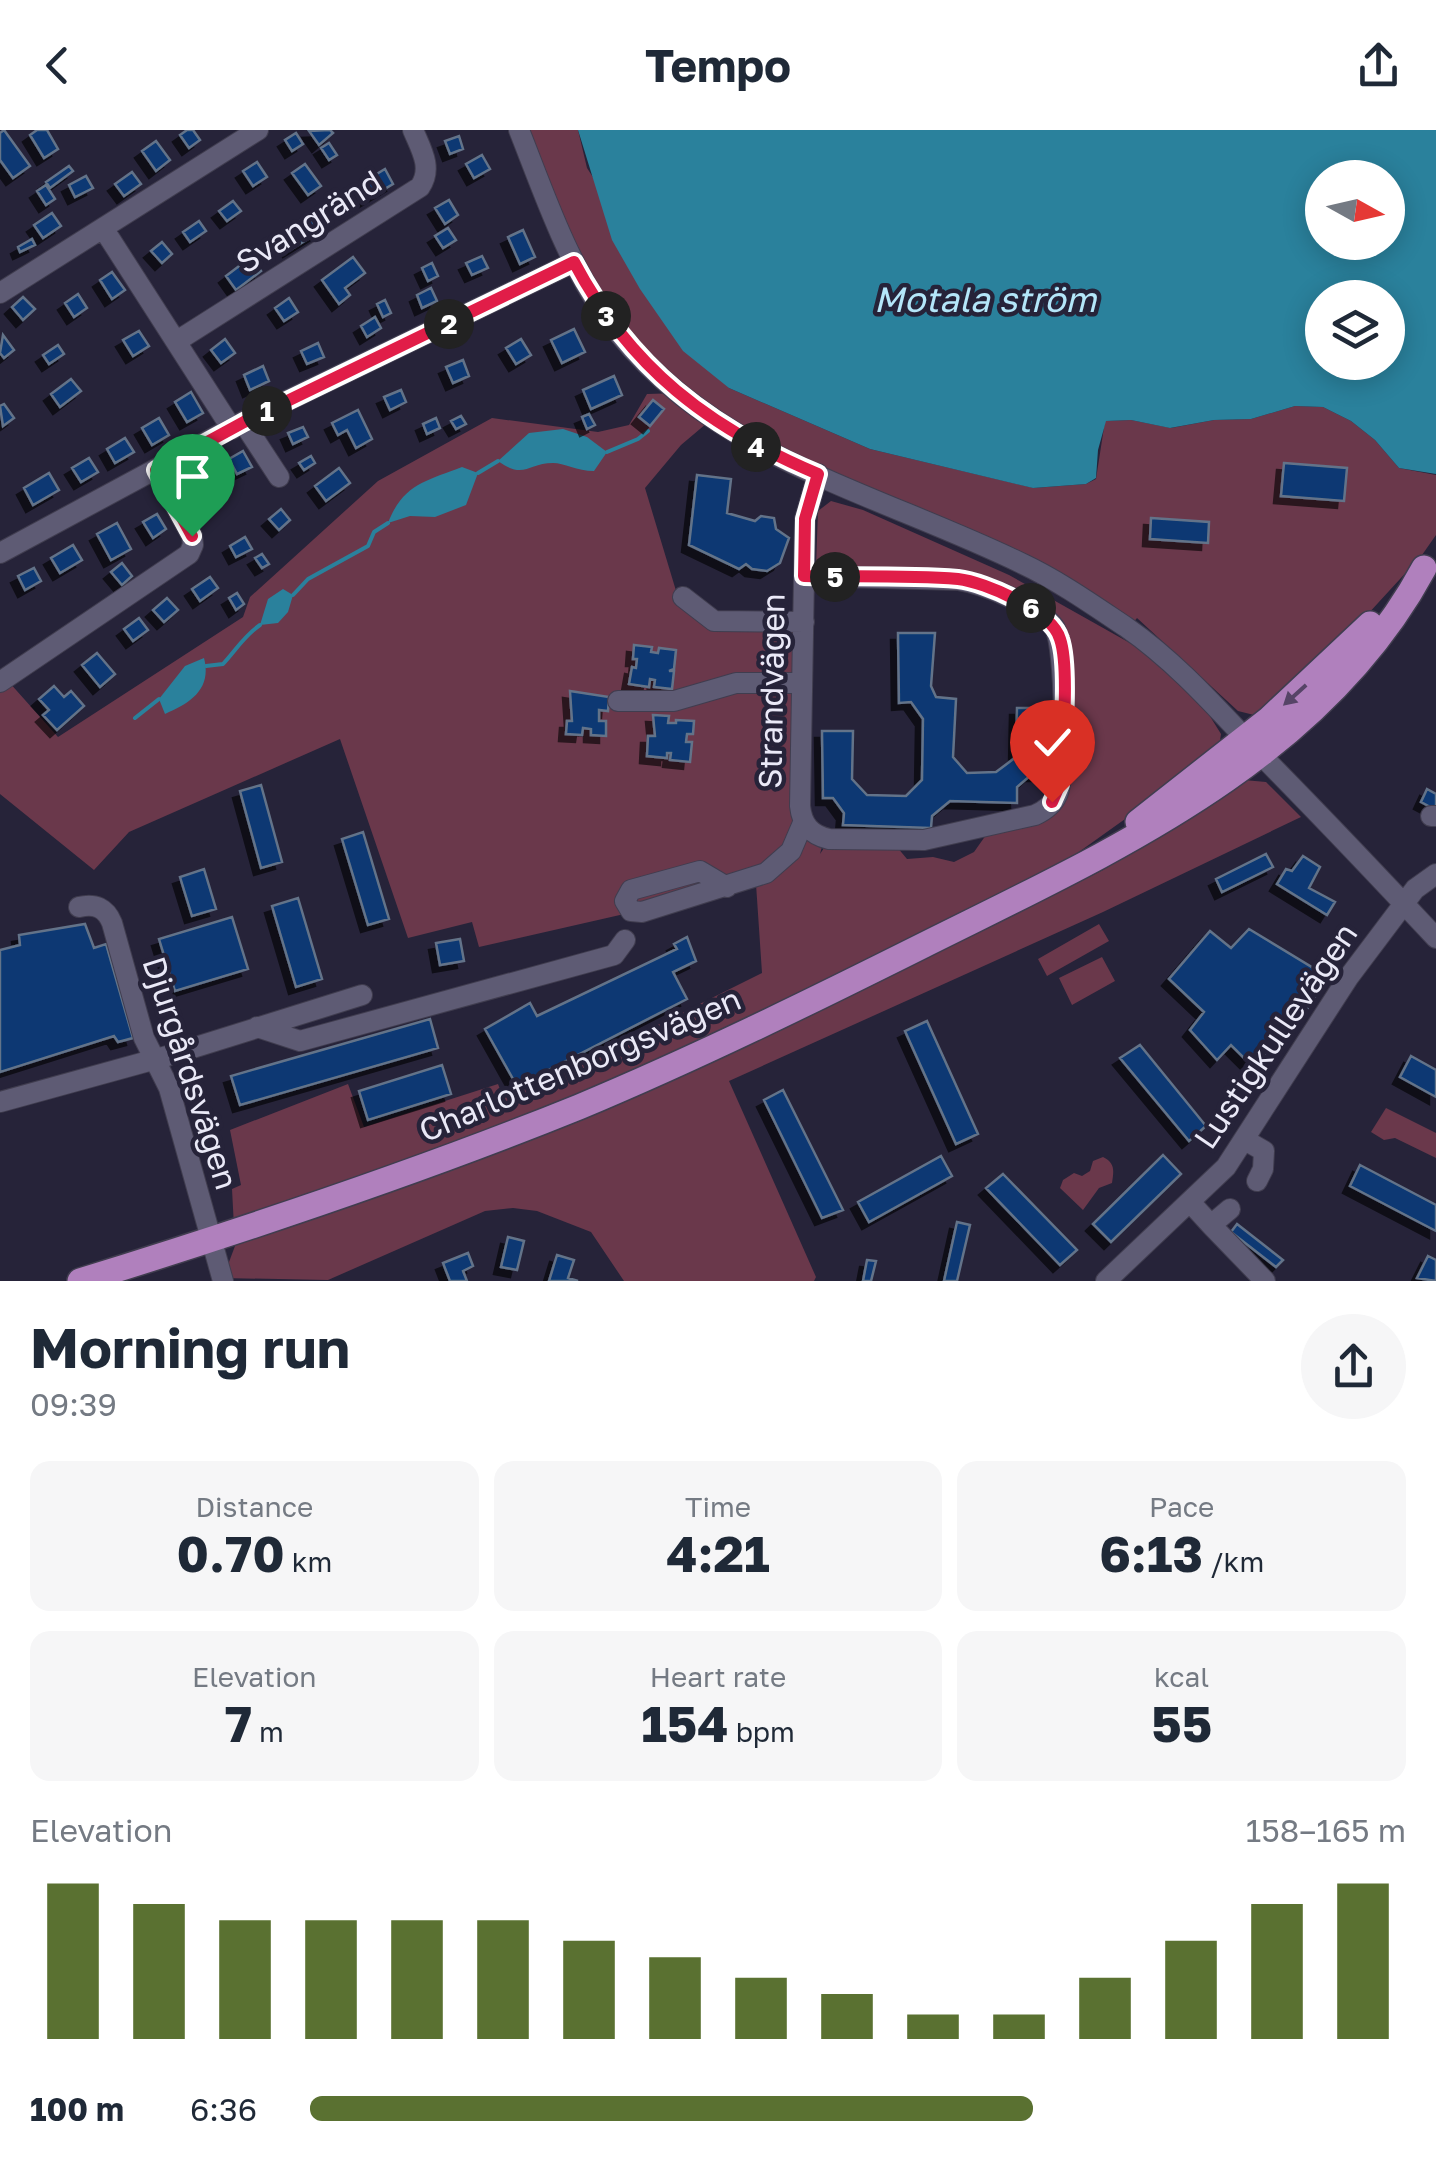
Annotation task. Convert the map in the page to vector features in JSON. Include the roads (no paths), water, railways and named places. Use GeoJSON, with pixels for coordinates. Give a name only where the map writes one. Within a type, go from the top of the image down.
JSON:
{"type":"FeatureCollection","features":[{"type":"Feature","properties":{"kind":"main road","name":"Charlottenborgsvägen"},"geometry":{"type":"LineString","coordinates":[[80,1281],[414,1170],[581,1106],[785,1013],[1087,861],[1253,746],[1430,560]]}},
{"type":"Feature","properties":{"kind":"street"},"geometry":{"type":"LineString","coordinates":[[0,293],[258,130]]}},
{"type":"Feature","properties":{"kind":"street","name":"Svangränd"},"geometry":{"type":"LineString","coordinates":[[177,342],[420,187],[427,167],[413,130]]}},
{"type":"Feature","properties":{"kind":"street"},"geometry":{"type":"LineString","coordinates":[[519,130],[574,262],[618,332],[679,396],[748,442],[999,553],[1082,598],[1169,660],[1436,938]]}},
{"type":"Feature","properties":{"kind":"street"},"geometry":{"type":"LineString","coordinates":[[104,228],[177,342],[279,477]]}},
{"type":"Feature","properties":{"kind":"street"},"geometry":{"type":"LineString","coordinates":[[0,553],[238,425],[574,262]]}},
{"type":"Feature","properties":{"kind":"street"},"geometry":{"type":"LineString","coordinates":[[2,682],[189,554],[194,540],[156,470]]}},
{"type":"Feature","properties":{"kind":"street","name":"Strandvägen"},"geometry":{"type":"LineString","coordinates":[[804,576],[958,580],[975,583],[1044,615],[1060,639],[1064,664],[1058,794],[1041,812],[924,840],[829,839],[816,835],[803,823],[800,806],[804,622],[804,576],[805,519],[818,474]]}},
{"type":"Feature","properties":{"kind":"street"},"geometry":{"type":"LineString","coordinates":[[683,597],[714,621],[804,622]]}},
{"type":"Feature","properties":{"kind":"street"},"geometry":{"type":"LineString","coordinates":[[618,701],[674,700],[736,683],[802,683]]}},
{"type":"Feature","properties":{"kind":"street"},"geometry":{"type":"LineString","coordinates":[[726,887],[766,874],[783,860],[803,823]]}},
{"type":"Feature","properties":{"kind":"street","name":"Lustigkullevägen"},"geometry":{"type":"LineString","coordinates":[[1106,1281],[1226,1166],[1336,994],[1404,903],[1424,880],[1436,874]]}},
{"type":"Feature","properties":{"kind":"street","name":"Djurgårdsvägen"},"geometry":{"type":"LineString","coordinates":[[79,907],[97,906],[109,914],[144,1038],[168,1088],[223,1281]]}},
{"type":"Feature","properties":{"kind":"street"},"geometry":{"type":"LineString","coordinates":[[257,1027],[300,1042],[614,955],[626,940]]}},
{"type":"Feature","properties":{"kind":"street"},"geometry":{"type":"LineString","coordinates":[[0,1102],[362,995]]}},
{"type":"Feature","properties":{"kind":"street"},"geometry":{"type":"LineString","coordinates":[[1245,1140],[1264,1151],[1263,1169],[1257,1181]]}},
{"type":"Feature","properties":{"kind":"street"},"geometry":{"type":"LineString","coordinates":[[1190,1202],[1264,1281]]}},
{"type":"Feature","properties":{"kind":"street"},"geometry":{"type":"LineString","coordinates":[[1211,1224],[1230,1210]]}},
{"type":"Feature","properties":{"kind":"water","name":"Motala ström"},"geometry":{"type":"Polygon","coordinates":[[[578,130],[1436,130],[1436,474],[1399,468],[1375,440],[1351,421],[1323,407],[1295,406],[1251,419],[1214,420],[1170,428],[1131,420],[1106,421],[1096,478],[1086,484],[1033,488],[870,449],[729,388],[683,351],[612,240],[578,130]]]}},
{"type":"Feature","properties":{"kind":"water"},"geometry":{"type":"Polygon","coordinates":[[[563,429],[587,437],[607,452],[594,471],[553,463],[520,470],[498,461],[529,433],[563,429]]]}},
{"type":"Feature","properties":{"kind":"water"},"geometry":{"type":"Polygon","coordinates":[[[462,467],[478,473],[466,505],[435,517],[410,516],[388,523],[409,492],[462,467]]]}},
{"type":"Feature","properties":{"kind":"water"},"geometry":{"type":"Polygon","coordinates":[[[283,589],[293,595],[288,612],[278,623],[260,625],[268,599],[283,589]]]}},
{"type":"Feature","properties":{"kind":"water"},"geometry":{"type":"Polygon","coordinates":[[[204,658],[205,678],[197,694],[165,714],[159,699],[185,666],[204,658]]]}},
{"type":"Feature","properties":{"kind":"waterway"},"geometry":{"type":"LineString","coordinates":[[607,452],[648,431]]}},
{"type":"Feature","properties":{"kind":"waterway"},"geometry":{"type":"LineString","coordinates":[[478,473],[498,461]]}},
{"type":"Feature","properties":{"kind":"waterway"},"geometry":{"type":"LineString","coordinates":[[293,595],[308,579],[368,546],[374,532],[388,523]]}},
{"type":"Feature","properties":{"kind":"waterway"},"geometry":{"type":"LineString","coordinates":[[206,666],[223,664],[260,625]]}},
{"type":"Feature","properties":{"kind":"waterway"},"geometry":{"type":"LineString","coordinates":[[135,718],[159,699]]}}]}
